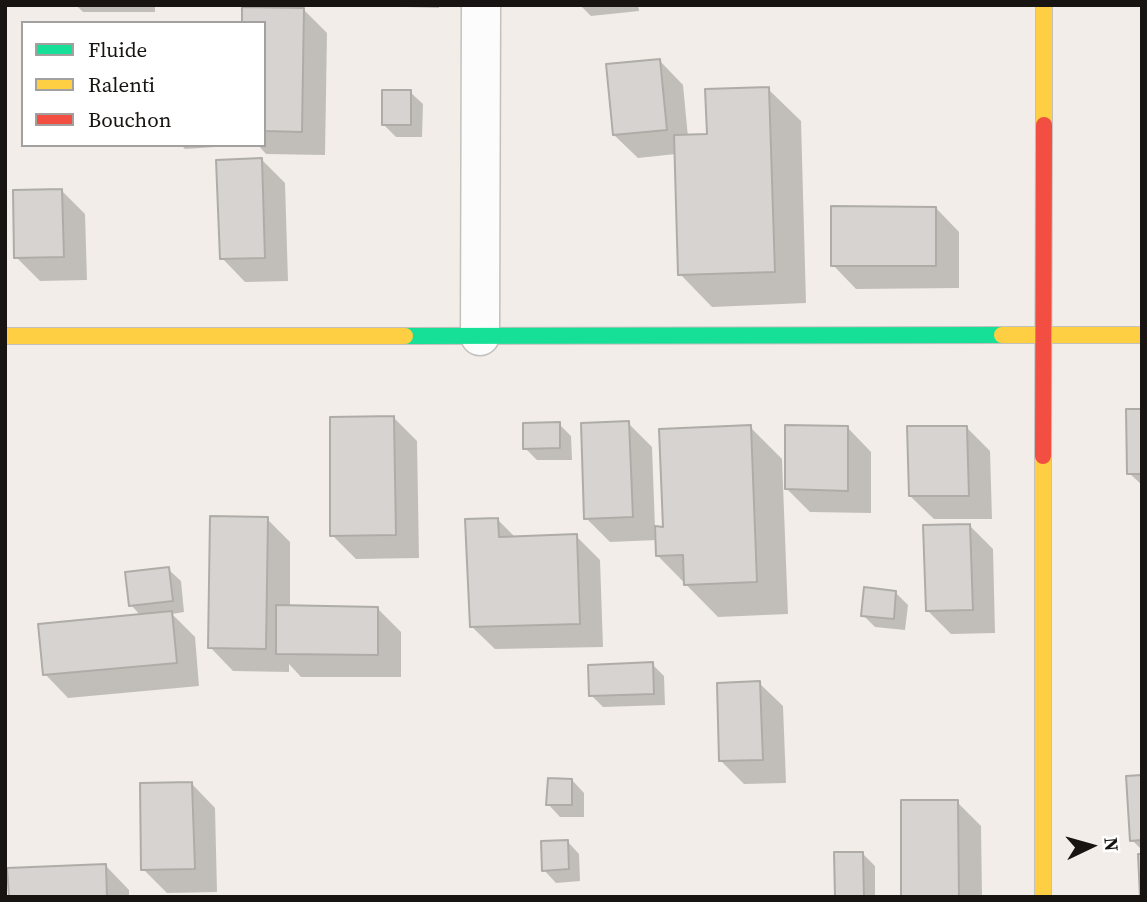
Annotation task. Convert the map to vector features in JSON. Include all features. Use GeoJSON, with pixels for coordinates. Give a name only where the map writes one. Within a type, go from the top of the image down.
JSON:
{"type":"FeatureCollection","features":[{"type":"Feature","properties":{"kind":"main road"},"geometry":{"type":"LineString","coordinates":[[1043,897],[1044,5]]}},
{"type":"Feature","properties":{"kind":"main road"},"geometry":{"type":"LineString","coordinates":[[5,336],[1142,335]]}},
{"type":"Feature","properties":{"kind":"street"},"geometry":{"type":"LineString","coordinates":[[480,336],[481,5]]}},
{"type":"Feature","properties":{"kind":"building"},"geometry":{"type":"Polygon","coordinates":[[[242,7],[304,8],[302,132],[266,131],[266,21],[242,21],[242,7]]]}},
{"type":"Feature","properties":{"kind":"building"},"geometry":{"type":"Polygon","coordinates":[[[660,59],[667,130],[613,135],[606,64],[660,59]]]}},
{"type":"Feature","properties":{"kind":"building"},"geometry":{"type":"Polygon","coordinates":[[[769,87],[775,272],[678,275],[674,135],[707,134],[705,89],[769,87]]]}},
{"type":"Feature","properties":{"kind":"building"},"geometry":{"type":"Polygon","coordinates":[[[382,90],[411,90],[411,125],[382,125],[382,90]]]}},
{"type":"Feature","properties":{"kind":"building"},"geometry":{"type":"Polygon","coordinates":[[[262,158],[265,258],[220,259],[216,160],[262,158]]]}},
{"type":"Feature","properties":{"kind":"building"},"geometry":{"type":"Polygon","coordinates":[[[62,189],[64,257],[14,258],[13,190],[62,189]]]}},
{"type":"Feature","properties":{"kind":"building"},"geometry":{"type":"Polygon","coordinates":[[[831,206],[936,207],[936,266],[831,266],[831,206]]]}},
{"type":"Feature","properties":{"kind":"building"},"geometry":{"type":"Polygon","coordinates":[[[1126,409],[1142,409],[1142,474],[1127,474],[1126,409]]]}},
{"type":"Feature","properties":{"kind":"building"},"geometry":{"type":"Polygon","coordinates":[[[394,416],[396,535],[330,536],[330,417],[394,416]]]}},
{"type":"Feature","properties":{"kind":"building"},"geometry":{"type":"Polygon","coordinates":[[[629,421],[633,517],[584,519],[581,423],[629,421]]]}},
{"type":"Feature","properties":{"kind":"building"},"geometry":{"type":"Polygon","coordinates":[[[560,422],[560,448],[523,449],[523,423],[560,422]]]}},
{"type":"Feature","properties":{"kind":"building"},"geometry":{"type":"Polygon","coordinates":[[[751,425],[757,582],[684,585],[683,555],[656,556],[655,526],[663,527],[659,429],[751,425]]]}},
{"type":"Feature","properties":{"kind":"building"},"geometry":{"type":"Polygon","coordinates":[[[785,425],[848,426],[848,491],[785,489],[785,425]]]}},
{"type":"Feature","properties":{"kind":"building"},"geometry":{"type":"Polygon","coordinates":[[[907,426],[967,426],[969,496],[909,496],[907,426]]]}},
{"type":"Feature","properties":{"kind":"building"},"geometry":{"type":"Polygon","coordinates":[[[210,516],[268,517],[266,649],[208,648],[210,516]]]}},
{"type":"Feature","properties":{"kind":"building"},"geometry":{"type":"Polygon","coordinates":[[[498,518],[499,537],[577,534],[580,624],[470,627],[465,519],[498,518]]]}},
{"type":"Feature","properties":{"kind":"building"},"geometry":{"type":"Polygon","coordinates":[[[970,524],[973,610],[926,611],[923,525],[970,524]]]}},
{"type":"Feature","properties":{"kind":"building"},"geometry":{"type":"Polygon","coordinates":[[[169,567],[173,601],[129,606],[125,572],[169,567]]]}},
{"type":"Feature","properties":{"kind":"building"},"geometry":{"type":"Polygon","coordinates":[[[864,587],[896,591],[894,619],[861,616],[864,587]]]}},
{"type":"Feature","properties":{"kind":"building"},"geometry":{"type":"Polygon","coordinates":[[[276,605],[378,607],[378,655],[276,654],[276,605]]]}},
{"type":"Feature","properties":{"kind":"building"},"geometry":{"type":"Polygon","coordinates":[[[172,611],[177,663],[43,675],[38,624],[172,611]]]}},
{"type":"Feature","properties":{"kind":"building"},"geometry":{"type":"Polygon","coordinates":[[[653,662],[654,694],[589,696],[588,665],[653,662]]]}},
{"type":"Feature","properties":{"kind":"building"},"geometry":{"type":"Polygon","coordinates":[[[760,681],[763,760],[719,761],[717,683],[760,681]]]}},
{"type":"Feature","properties":{"kind":"building"},"geometry":{"type":"Polygon","coordinates":[[[1142,775],[1142,840],[1130,841],[1126,776],[1142,775]]]}},
{"type":"Feature","properties":{"kind":"building"},"geometry":{"type":"Polygon","coordinates":[[[548,778],[572,779],[572,805],[546,805],[548,778]]]}},
{"type":"Feature","properties":{"kind":"building"},"geometry":{"type":"Polygon","coordinates":[[[192,782],[195,869],[141,870],[140,783],[192,782]]]}},
{"type":"Feature","properties":{"kind":"building"},"geometry":{"type":"Polygon","coordinates":[[[901,800],[958,800],[959,897],[901,897],[901,800]]]}},
{"type":"Feature","properties":{"kind":"building"},"geometry":{"type":"Polygon","coordinates":[[[568,840],[569,869],[542,871],[541,841],[568,840]]]}},
{"type":"Feature","properties":{"kind":"building"},"geometry":{"type":"Polygon","coordinates":[[[834,852],[863,852],[864,897],[835,897],[834,852]]]}},
{"type":"Feature","properties":{"kind":"building"},"geometry":{"type":"Polygon","coordinates":[[[1138,854],[1142,854],[1142,897],[1140,897],[1138,854]]]}},
{"type":"Feature","properties":{"kind":"building"},"geometry":{"type":"Polygon","coordinates":[[[106,864],[107,897],[9,897],[7,868],[106,864]]]}},
{"type":"Feature","properties":{"kind":"traffic: fast"},"geometry":{"type":"LineString","coordinates":[[405,336],[1002,335]]}},
{"type":"Feature","properties":{"kind":"traffic: slow"},"geometry":{"type":"LineString","coordinates":[[1044,5],[1044,125]]}},
{"type":"Feature","properties":{"kind":"traffic: slow"},"geometry":{"type":"LineString","coordinates":[[1002,335],[1142,335]]}},
{"type":"Feature","properties":{"kind":"traffic: slow"},"geometry":{"type":"LineString","coordinates":[[5,336],[405,336]]}},
{"type":"Feature","properties":{"kind":"traffic: slow"},"geometry":{"type":"LineString","coordinates":[[1043,456],[1043,897]]}},
{"type":"Feature","properties":{"kind":"traffic: jam"},"geometry":{"type":"LineString","coordinates":[[1043,456],[1044,125]]}}]}
